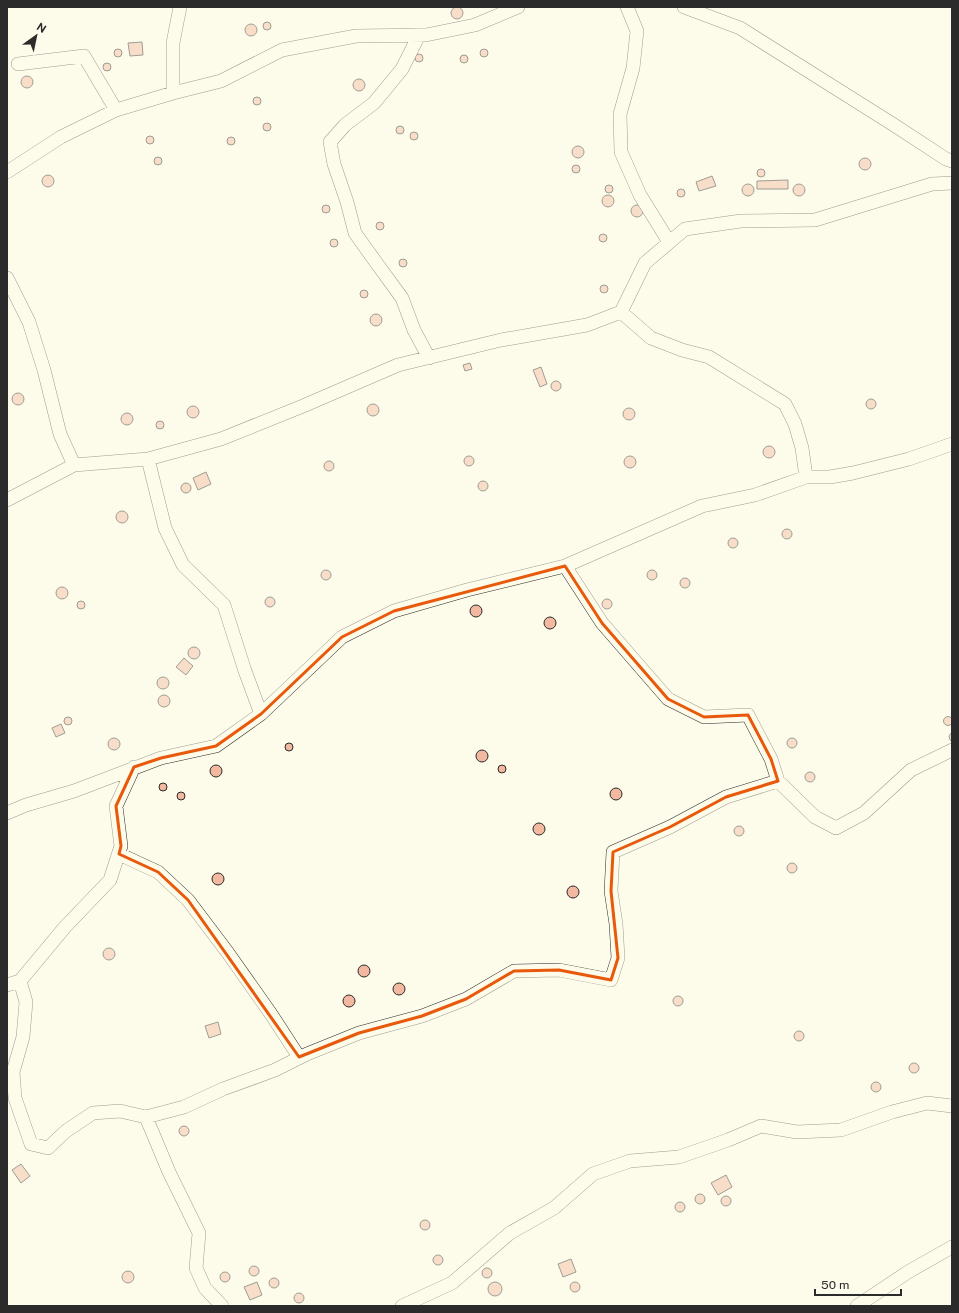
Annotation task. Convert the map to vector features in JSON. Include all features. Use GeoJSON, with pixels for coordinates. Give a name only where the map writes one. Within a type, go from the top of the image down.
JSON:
{"type":"FeatureCollection","features":[{"type":"Feature","properties":{"kind":"street"},"geometry":{"type":"LineString","coordinates":[[173,92],[173,43],[180,7]]}},
{"type":"Feature","properties":{"kind":"street"},"geometry":{"type":"LineString","coordinates":[[7,172],[61,137],[116,110],[173,92],[221,81],[282,50],[356,36],[426,35],[475,25],[518,7]]}},
{"type":"Feature","properties":{"kind":"street"},"geometry":{"type":"LineString","coordinates":[[628,7],[637,31],[633,68],[620,114],[621,152],[640,195],[669,242]]}},
{"type":"Feature","properties":{"kind":"street"},"geometry":{"type":"LineString","coordinates":[[684,7],[740,28],[894,124],[946,159],[952,161]]}},
{"type":"Feature","properties":{"kind":"street"},"geometry":{"type":"LineString","coordinates":[[419,35],[402,69],[374,103],[345,125],[330,142],[334,164],[348,202],[355,233],[402,298],[414,330],[429,358]]}},
{"type":"Feature","properties":{"kind":"street"},"geometry":{"type":"LineString","coordinates":[[18,64],[84,56],[116,110]]}},
{"type":"Feature","properties":{"kind":"street"},"geometry":{"type":"LineString","coordinates":[[7,500],[74,465],[148,459],[221,439],[398,365],[501,340],[587,324],[621,312],[646,263],[685,229],[740,221],[815,220],[932,184],[952,183]]}},
{"type":"Feature","properties":{"kind":"street"},"geometry":{"type":"LineString","coordinates":[[7,278],[29,322],[44,370],[60,434],[74,465]]}},
{"type":"Feature","properties":{"kind":"street"},"geometry":{"type":"LineString","coordinates":[[621,312],[651,338],[682,350],[709,358],[785,404],[796,424],[802,448],[806,477]]}},
{"type":"Feature","properties":{"kind":"street"},"geometry":{"type":"LineString","coordinates":[[7,813],[26,805],[74,791],[161,758],[216,746],[261,714],[342,637],[394,611],[467,590],[565,566],[702,506],[755,495],[806,477],[830,477],[853,473],[909,459],[952,444]]}},
{"type":"Feature","properties":{"kind":"street"},"geometry":{"type":"LineString","coordinates":[[148,459],[165,528],[183,565],[224,605],[245,671],[261,714]]}},
{"type":"Feature","properties":{"kind":"street"},"geometry":{"type":"LineString","coordinates":[[565,566],[602,623],[668,699],[704,717],[748,715],[772,759],[778,781],[815,817],[836,828],[864,813],[911,770],[952,750]]}},
{"type":"Feature","properties":{"kind":"street"},"geometry":{"type":"LineString","coordinates":[[7,985],[20,981],[65,927],[110,880],[121,846],[116,806],[134,767]]}},
{"type":"Feature","properties":{"kind":"street"},"geometry":{"type":"LineString","coordinates":[[20,981],[26,1002],[23,1037],[13,1072],[15,1098],[31,1144],[48,1148],[66,1131],[93,1113],[120,1111],[146,1117],[184,1107],[223,1089],[276,1070],[299,1058],[359,1033],[422,1016],[466,999],[514,971],[559,970],[611,980],[618,958],[616,924],[611,892],[613,852],[670,827],[726,797],[778,781]]}},
{"type":"Feature","properties":{"kind":"street"},"geometry":{"type":"LineString","coordinates":[[119,854],[158,872],[188,900],[232,959],[299,1058]]}},
{"type":"Feature","properties":{"kind":"street"},"geometry":{"type":"LineString","coordinates":[[402,1306],[452,1283],[510,1233],[554,1208],[593,1174],[630,1161],[679,1157],[728,1140],[761,1126],[797,1132],[841,1130],[892,1112],[927,1103],[952,1106]]}},
{"type":"Feature","properties":{"kind":"street"},"geometry":{"type":"LineString","coordinates":[[146,1117],[169,1172],[199,1232],[196,1268],[205,1288],[222,1306]]}},
{"type":"Feature","properties":{"kind":"street"},"geometry":{"type":"LineString","coordinates":[[857,1306],[908,1272],[952,1247]]}},
{"type":"Feature","properties":{"kind":"highlighted area"},"geometry":{"type":"Polygon","coordinates":[[[565,566],[602,623],[668,699],[704,717],[748,715],[771,759],[778,781],[726,797],[670,827],[613,852],[611,891],[618,958],[611,980],[559,970],[514,971],[466,999],[422,1016],[359,1033],[299,1057],[188,900],[158,872],[119,854],[121,846],[116,806],[134,767],[161,758],[216,746],[261,714],[342,637],[394,611],[565,566]]]}},
{"type":"Feature","properties":{"kind":"building"},"geometry":{"type":"Polygon","coordinates":[[[455,7],[459,7],[463,13],[459,19],[455,19],[451,15],[451,11],[455,7]]]}},
{"type":"Feature","properties":{"kind":"building"},"geometry":{"type":"Polygon","coordinates":[[[265,22],[269,22],[271,26],[269,30],[265,30],[263,28],[263,24],[265,22]]]}},
{"type":"Feature","properties":{"kind":"building"},"geometry":{"type":"Polygon","coordinates":[[[249,24],[253,24],[257,30],[253,36],[249,36],[245,32],[245,28],[249,24]]]}},
{"type":"Feature","properties":{"kind":"building"},"geometry":{"type":"Polygon","coordinates":[[[142,42],[143,55],[130,56],[128,43],[142,42]]]}},
{"type":"Feature","properties":{"kind":"building"},"geometry":{"type":"Polygon","coordinates":[[[116,49],[120,49],[122,53],[120,57],[116,57],[114,55],[114,51],[116,49]]]}},
{"type":"Feature","properties":{"kind":"building"},"geometry":{"type":"Polygon","coordinates":[[[482,49],[486,49],[488,53],[486,57],[482,57],[480,55],[480,51],[482,49]]]}},
{"type":"Feature","properties":{"kind":"building"},"geometry":{"type":"Polygon","coordinates":[[[417,54],[421,54],[423,58],[421,62],[417,62],[415,60],[415,56],[417,54]]]}},
{"type":"Feature","properties":{"kind":"building"},"geometry":{"type":"Polygon","coordinates":[[[462,55],[466,55],[468,59],[466,63],[462,63],[460,61],[460,57],[462,55]]]}},
{"type":"Feature","properties":{"kind":"building"},"geometry":{"type":"Polygon","coordinates":[[[105,63],[109,63],[111,67],[109,71],[105,71],[103,69],[103,65],[105,63]]]}},
{"type":"Feature","properties":{"kind":"building"},"geometry":{"type":"Polygon","coordinates":[[[25,76],[29,76],[33,82],[29,88],[25,88],[21,84],[21,80],[25,76]]]}},
{"type":"Feature","properties":{"kind":"building"},"geometry":{"type":"Polygon","coordinates":[[[357,79],[361,79],[365,85],[361,91],[357,91],[353,87],[353,83],[357,79]]]}},
{"type":"Feature","properties":{"kind":"building"},"geometry":{"type":"Polygon","coordinates":[[[255,97],[259,97],[261,101],[259,105],[255,105],[253,103],[253,99],[255,97]]]}},
{"type":"Feature","properties":{"kind":"building"},"geometry":{"type":"Polygon","coordinates":[[[265,123],[269,123],[271,127],[269,131],[265,131],[263,129],[263,125],[265,123]]]}},
{"type":"Feature","properties":{"kind":"building"},"geometry":{"type":"Polygon","coordinates":[[[398,126],[402,126],[404,130],[402,134],[398,134],[396,132],[396,128],[398,126]]]}},
{"type":"Feature","properties":{"kind":"building"},"geometry":{"type":"Polygon","coordinates":[[[412,132],[416,132],[418,136],[416,140],[412,140],[410,138],[410,134],[412,132]]]}},
{"type":"Feature","properties":{"kind":"building"},"geometry":{"type":"Polygon","coordinates":[[[148,136],[152,136],[154,140],[152,144],[148,144],[146,142],[146,138],[148,136]]]}},
{"type":"Feature","properties":{"kind":"building"},"geometry":{"type":"Polygon","coordinates":[[[229,137],[233,137],[235,141],[233,145],[229,145],[227,143],[227,139],[229,137]]]}},
{"type":"Feature","properties":{"kind":"building"},"geometry":{"type":"Polygon","coordinates":[[[576,146],[580,146],[584,152],[580,158],[576,158],[572,154],[572,150],[576,146]]]}},
{"type":"Feature","properties":{"kind":"building"},"geometry":{"type":"Polygon","coordinates":[[[156,157],[160,157],[162,161],[160,165],[156,165],[154,163],[154,159],[156,157]]]}},
{"type":"Feature","properties":{"kind":"building"},"geometry":{"type":"Polygon","coordinates":[[[863,158],[867,158],[871,164],[867,170],[863,170],[859,166],[859,162],[863,158]]]}},
{"type":"Feature","properties":{"kind":"building"},"geometry":{"type":"Polygon","coordinates":[[[574,165],[578,165],[580,169],[578,173],[574,173],[572,171],[572,167],[574,165]]]}},
{"type":"Feature","properties":{"kind":"building"},"geometry":{"type":"Polygon","coordinates":[[[759,169],[763,169],[765,173],[763,177],[759,177],[757,175],[757,171],[759,169]]]}},
{"type":"Feature","properties":{"kind":"building"},"geometry":{"type":"Polygon","coordinates":[[[46,175],[50,175],[54,181],[50,187],[46,187],[42,183],[42,179],[46,175]]]}},
{"type":"Feature","properties":{"kind":"building"},"geometry":{"type":"Polygon","coordinates":[[[712,176],[716,186],[699,191],[696,182],[712,176]]]}},
{"type":"Feature","properties":{"kind":"building"},"geometry":{"type":"Polygon","coordinates":[[[788,180],[788,189],[757,189],[757,181],[788,180]]]}},
{"type":"Feature","properties":{"kind":"building"},"geometry":{"type":"Polygon","coordinates":[[[746,184],[750,184],[754,190],[750,196],[746,196],[742,192],[742,188],[746,184]]]}},
{"type":"Feature","properties":{"kind":"building"},"geometry":{"type":"Polygon","coordinates":[[[797,184],[801,184],[805,190],[801,196],[797,196],[793,192],[793,188],[797,184]]]}},
{"type":"Feature","properties":{"kind":"building"},"geometry":{"type":"Polygon","coordinates":[[[607,185],[611,185],[613,189],[611,193],[607,193],[605,191],[605,187],[607,185]]]}},
{"type":"Feature","properties":{"kind":"building"},"geometry":{"type":"Polygon","coordinates":[[[679,189],[683,189],[685,193],[683,197],[679,197],[677,195],[677,191],[679,189]]]}},
{"type":"Feature","properties":{"kind":"building"},"geometry":{"type":"Polygon","coordinates":[[[606,195],[610,195],[614,201],[610,207],[606,207],[602,203],[602,199],[606,195]]]}},
{"type":"Feature","properties":{"kind":"building"},"geometry":{"type":"Polygon","coordinates":[[[324,205],[328,205],[330,209],[328,213],[324,213],[322,211],[322,207],[324,205]]]}},
{"type":"Feature","properties":{"kind":"building"},"geometry":{"type":"Polygon","coordinates":[[[637,205],[641,207],[643,211],[641,215],[637,217],[633,215],[631,211],[633,207],[637,205]]]}},
{"type":"Feature","properties":{"kind":"building"},"geometry":{"type":"Polygon","coordinates":[[[378,222],[382,222],[384,226],[382,230],[378,230],[376,228],[376,224],[378,222]]]}},
{"type":"Feature","properties":{"kind":"building"},"geometry":{"type":"Polygon","coordinates":[[[601,234],[605,234],[607,238],[605,242],[601,242],[599,240],[599,236],[601,234]]]}},
{"type":"Feature","properties":{"kind":"building"},"geometry":{"type":"Polygon","coordinates":[[[332,239],[336,239],[338,243],[336,247],[332,247],[330,245],[330,241],[332,239]]]}},
{"type":"Feature","properties":{"kind":"building"},"geometry":{"type":"Polygon","coordinates":[[[401,259],[405,259],[407,263],[405,267],[401,267],[399,265],[399,261],[401,259]]]}},
{"type":"Feature","properties":{"kind":"building"},"geometry":{"type":"Polygon","coordinates":[[[602,285],[606,285],[608,289],[606,293],[602,293],[600,291],[600,287],[602,285]]]}},
{"type":"Feature","properties":{"kind":"building"},"geometry":{"type":"Polygon","coordinates":[[[362,290],[366,290],[368,294],[366,298],[362,298],[360,296],[360,292],[362,290]]]}},
{"type":"Feature","properties":{"kind":"building"},"geometry":{"type":"Polygon","coordinates":[[[374,314],[378,314],[382,320],[378,326],[374,326],[370,322],[370,318],[374,314]]]}},
{"type":"Feature","properties":{"kind":"building"},"geometry":{"type":"Polygon","coordinates":[[[470,363],[472,369],[465,371],[463,365],[470,363]]]}},
{"type":"Feature","properties":{"kind":"building"},"geometry":{"type":"Polygon","coordinates":[[[541,367],[547,384],[540,387],[533,370],[541,367]]]}},
{"type":"Feature","properties":{"kind":"building"},"geometry":{"type":"Polygon","coordinates":[[[556,381],[561,386],[556,391],[551,386],[556,381]]]}},
{"type":"Feature","properties":{"kind":"building"},"geometry":{"type":"Polygon","coordinates":[[[16,393],[20,393],[24,399],[20,405],[16,405],[12,401],[12,397],[16,393]]]}},
{"type":"Feature","properties":{"kind":"building"},"geometry":{"type":"Polygon","coordinates":[[[871,399],[876,404],[871,409],[866,404],[871,399]]]}},
{"type":"Feature","properties":{"kind":"building"},"geometry":{"type":"Polygon","coordinates":[[[371,404],[375,404],[379,410],[375,416],[371,416],[367,412],[367,408],[371,404]]]}},
{"type":"Feature","properties":{"kind":"building"},"geometry":{"type":"Polygon","coordinates":[[[191,406],[195,406],[199,412],[195,418],[191,418],[187,414],[187,410],[191,406]]]}},
{"type":"Feature","properties":{"kind":"building"},"geometry":{"type":"Polygon","coordinates":[[[627,408],[631,408],[635,414],[631,420],[627,420],[623,416],[623,412],[627,408]]]}},
{"type":"Feature","properties":{"kind":"building"},"geometry":{"type":"Polygon","coordinates":[[[125,413],[129,413],[133,419],[129,425],[125,425],[121,421],[121,417],[125,413]]]}},
{"type":"Feature","properties":{"kind":"building"},"geometry":{"type":"Polygon","coordinates":[[[158,421],[162,421],[164,425],[162,429],[158,429],[156,427],[156,423],[158,421]]]}},
{"type":"Feature","properties":{"kind":"building"},"geometry":{"type":"Polygon","coordinates":[[[767,446],[771,446],[775,452],[771,458],[767,458],[763,454],[763,450],[767,446]]]}},
{"type":"Feature","properties":{"kind":"building"},"geometry":{"type":"Polygon","coordinates":[[[469,456],[474,461],[469,466],[464,461],[469,456]]]}},
{"type":"Feature","properties":{"kind":"building"},"geometry":{"type":"Polygon","coordinates":[[[628,456],[632,456],[636,462],[632,468],[628,468],[624,464],[624,460],[628,456]]]}},
{"type":"Feature","properties":{"kind":"building"},"geometry":{"type":"Polygon","coordinates":[[[329,461],[334,466],[329,471],[324,466],[329,461]]]}},
{"type":"Feature","properties":{"kind":"building"},"geometry":{"type":"Polygon","coordinates":[[[206,472],[211,484],[198,490],[193,478],[206,472]]]}},
{"type":"Feature","properties":{"kind":"building"},"geometry":{"type":"Polygon","coordinates":[[[483,481],[488,486],[483,491],[478,486],[483,481]]]}},
{"type":"Feature","properties":{"kind":"building"},"geometry":{"type":"Polygon","coordinates":[[[186,483],[191,488],[186,493],[181,488],[186,483]]]}},
{"type":"Feature","properties":{"kind":"building"},"geometry":{"type":"Polygon","coordinates":[[[120,511],[124,511],[128,517],[124,523],[120,523],[116,519],[116,515],[120,511]]]}},
{"type":"Feature","properties":{"kind":"building"},"geometry":{"type":"Polygon","coordinates":[[[787,529],[792,534],[787,539],[782,534],[787,529]]]}},
{"type":"Feature","properties":{"kind":"building"},"geometry":{"type":"Polygon","coordinates":[[[733,538],[738,543],[733,548],[728,543],[733,538]]]}},
{"type":"Feature","properties":{"kind":"building"},"geometry":{"type":"Polygon","coordinates":[[[326,570],[331,575],[326,580],[321,575],[326,570]]]}},
{"type":"Feature","properties":{"kind":"building"},"geometry":{"type":"Polygon","coordinates":[[[652,570],[657,575],[652,580],[647,575],[652,570]]]}},
{"type":"Feature","properties":{"kind":"building"},"geometry":{"type":"Polygon","coordinates":[[[685,578],[690,583],[685,588],[680,583],[685,578]]]}},
{"type":"Feature","properties":{"kind":"building"},"geometry":{"type":"Polygon","coordinates":[[[60,587],[64,587],[68,593],[64,599],[60,599],[56,595],[56,591],[60,587]]]}},
{"type":"Feature","properties":{"kind":"building"},"geometry":{"type":"Polygon","coordinates":[[[270,597],[275,602],[270,607],[265,602],[270,597]]]}},
{"type":"Feature","properties":{"kind":"building"},"geometry":{"type":"Polygon","coordinates":[[[607,599],[612,604],[607,609],[602,604],[607,599]]]}},
{"type":"Feature","properties":{"kind":"building"},"geometry":{"type":"Polygon","coordinates":[[[79,601],[83,601],[85,605],[83,609],[79,609],[77,607],[77,603],[79,601]]]}},
{"type":"Feature","properties":{"kind":"building"},"geometry":{"type":"Polygon","coordinates":[[[474,605],[478,605],[482,611],[478,617],[474,617],[470,613],[470,609],[474,605]]]}},
{"type":"Feature","properties":{"kind":"building"},"geometry":{"type":"Polygon","coordinates":[[[548,617],[552,617],[556,623],[552,629],[548,629],[544,625],[544,621],[548,617]]]}},
{"type":"Feature","properties":{"kind":"building"},"geometry":{"type":"Polygon","coordinates":[[[192,647],[196,647],[200,653],[196,659],[192,659],[188,655],[188,651],[192,647]]]}},
{"type":"Feature","properties":{"kind":"building"},"geometry":{"type":"Polygon","coordinates":[[[184,658],[193,666],[186,675],[176,667],[184,658]]]}},
{"type":"Feature","properties":{"kind":"building"},"geometry":{"type":"Polygon","coordinates":[[[161,677],[165,677],[169,683],[165,689],[161,689],[157,685],[157,681],[161,677]]]}},
{"type":"Feature","properties":{"kind":"building"},"geometry":{"type":"Polygon","coordinates":[[[162,695],[166,695],[170,701],[166,707],[162,707],[158,703],[158,699],[162,695]]]}},
{"type":"Feature","properties":{"kind":"building"},"geometry":{"type":"Polygon","coordinates":[[[948,716],[953,721],[948,726],[943,721],[948,716]]]}},
{"type":"Feature","properties":{"kind":"building"},"geometry":{"type":"Polygon","coordinates":[[[66,717],[70,717],[72,721],[70,725],[66,725],[64,723],[64,719],[66,717]]]}},
{"type":"Feature","properties":{"kind":"building"},"geometry":{"type":"Polygon","coordinates":[[[61,724],[65,733],[56,737],[52,728],[61,724]]]}},
{"type":"Feature","properties":{"kind":"building"},"geometry":{"type":"Polygon","coordinates":[[[952,732],[952,741],[950,740],[949,736],[952,732]]]}},
{"type":"Feature","properties":{"kind":"building"},"geometry":{"type":"Polygon","coordinates":[[[112,738],[116,738],[120,744],[116,750],[112,750],[108,746],[108,742],[112,738]]]}},
{"type":"Feature","properties":{"kind":"building"},"geometry":{"type":"Polygon","coordinates":[[[792,738],[797,743],[792,748],[787,743],[792,738]]]}},
{"type":"Feature","properties":{"kind":"building"},"geometry":{"type":"Polygon","coordinates":[[[287,743],[291,743],[293,747],[291,751],[287,751],[285,749],[285,745],[287,743]]]}},
{"type":"Feature","properties":{"kind":"building"},"geometry":{"type":"Polygon","coordinates":[[[480,750],[484,750],[488,756],[484,762],[480,762],[476,758],[476,754],[480,750]]]}},
{"type":"Feature","properties":{"kind":"building"},"geometry":{"type":"Polygon","coordinates":[[[214,765],[218,765],[222,771],[218,777],[214,777],[210,773],[210,769],[214,765]]]}},
{"type":"Feature","properties":{"kind":"building"},"geometry":{"type":"Polygon","coordinates":[[[500,765],[504,765],[506,769],[504,773],[500,773],[498,771],[498,767],[500,765]]]}},
{"type":"Feature","properties":{"kind":"building"},"geometry":{"type":"Polygon","coordinates":[[[810,772],[815,777],[810,782],[805,777],[810,772]]]}},
{"type":"Feature","properties":{"kind":"building"},"geometry":{"type":"Polygon","coordinates":[[[161,783],[165,783],[167,787],[165,791],[161,791],[159,789],[159,785],[161,783]]]}},
{"type":"Feature","properties":{"kind":"building"},"geometry":{"type":"Polygon","coordinates":[[[614,788],[618,788],[622,794],[618,800],[614,800],[610,796],[610,792],[614,788]]]}},
{"type":"Feature","properties":{"kind":"building"},"geometry":{"type":"Polygon","coordinates":[[[179,792],[183,792],[185,796],[183,800],[179,800],[177,798],[177,794],[179,792]]]}},
{"type":"Feature","properties":{"kind":"building"},"geometry":{"type":"Polygon","coordinates":[[[537,823],[541,823],[545,829],[541,835],[537,835],[533,831],[533,827],[537,823]]]}},
{"type":"Feature","properties":{"kind":"building"},"geometry":{"type":"Polygon","coordinates":[[[739,826],[744,831],[739,836],[734,831],[739,826]]]}},
{"type":"Feature","properties":{"kind":"building"},"geometry":{"type":"Polygon","coordinates":[[[790,863],[794,863],[796,864],[796,872],[790,873],[787,870],[787,866],[790,863]]]}},
{"type":"Feature","properties":{"kind":"building"},"geometry":{"type":"Polygon","coordinates":[[[216,873],[220,873],[224,879],[220,885],[216,885],[212,881],[212,877],[216,873]]]}},
{"type":"Feature","properties":{"kind":"building"},"geometry":{"type":"Polygon","coordinates":[[[571,886],[575,886],[579,892],[575,898],[571,898],[567,894],[567,890],[571,886]]]}},
{"type":"Feature","properties":{"kind":"building"},"geometry":{"type":"Polygon","coordinates":[[[107,948],[111,948],[115,954],[111,960],[107,960],[103,956],[103,952],[107,948]]]}},
{"type":"Feature","properties":{"kind":"building"},"geometry":{"type":"Polygon","coordinates":[[[362,965],[366,965],[370,971],[366,977],[362,977],[358,973],[358,969],[362,965]]]}},
{"type":"Feature","properties":{"kind":"building"},"geometry":{"type":"Polygon","coordinates":[[[397,983],[401,983],[405,989],[401,995],[397,995],[393,991],[393,987],[397,983]]]}},
{"type":"Feature","properties":{"kind":"building"},"geometry":{"type":"Polygon","coordinates":[[[347,995],[351,995],[355,1001],[351,1007],[347,1007],[343,1003],[343,999],[347,995]]]}},
{"type":"Feature","properties":{"kind":"building"},"geometry":{"type":"Polygon","coordinates":[[[678,996],[683,1001],[678,1006],[673,1001],[678,996]]]}},
{"type":"Feature","properties":{"kind":"building"},"geometry":{"type":"Polygon","coordinates":[[[218,1022],[221,1034],[209,1038],[205,1026],[218,1022]]]}},
{"type":"Feature","properties":{"kind":"building"},"geometry":{"type":"Polygon","coordinates":[[[797,1031],[801,1031],[803,1032],[803,1040],[797,1041],[794,1038],[794,1034],[797,1031]]]}},
{"type":"Feature","properties":{"kind":"building"},"geometry":{"type":"Polygon","coordinates":[[[912,1063],[916,1063],[918,1064],[918,1072],[912,1073],[909,1070],[909,1066],[912,1063]]]}},
{"type":"Feature","properties":{"kind":"building"},"geometry":{"type":"Polygon","coordinates":[[[874,1082],[878,1082],[880,1083],[880,1091],[874,1092],[871,1089],[871,1085],[874,1082]]]}},
{"type":"Feature","properties":{"kind":"building"},"geometry":{"type":"Polygon","coordinates":[[[184,1126],[189,1131],[184,1136],[179,1131],[184,1126]]]}},
{"type":"Feature","properties":{"kind":"building"},"geometry":{"type":"Polygon","coordinates":[[[21,1164],[30,1176],[21,1183],[12,1170],[21,1164]]]}},
{"type":"Feature","properties":{"kind":"building"},"geometry":{"type":"Polygon","coordinates":[[[726,1175],[732,1187],[718,1195],[711,1183],[726,1175]]]}},
{"type":"Feature","properties":{"kind":"building"},"geometry":{"type":"Polygon","coordinates":[[[698,1194],[702,1194],[704,1195],[704,1203],[698,1204],[695,1201],[695,1197],[698,1194]]]}},
{"type":"Feature","properties":{"kind":"building"},"geometry":{"type":"Polygon","coordinates":[[[724,1196],[728,1196],[730,1197],[730,1205],[724,1206],[721,1203],[721,1199],[724,1196]]]}},
{"type":"Feature","properties":{"kind":"building"},"geometry":{"type":"Polygon","coordinates":[[[678,1202],[682,1202],[684,1203],[684,1211],[678,1212],[675,1209],[675,1205],[678,1202]]]}},
{"type":"Feature","properties":{"kind":"building"},"geometry":{"type":"Polygon","coordinates":[[[423,1220],[427,1220],[429,1221],[429,1229],[423,1230],[420,1227],[420,1223],[423,1220]]]}},
{"type":"Feature","properties":{"kind":"building"},"geometry":{"type":"Polygon","coordinates":[[[436,1255],[440,1255],[442,1256],[442,1264],[436,1265],[433,1262],[433,1258],[436,1255]]]}},
{"type":"Feature","properties":{"kind":"building"},"geometry":{"type":"Polygon","coordinates":[[[571,1259],[576,1272],[563,1277],[558,1264],[571,1259]]]}},
{"type":"Feature","properties":{"kind":"building"},"geometry":{"type":"Polygon","coordinates":[[[252,1266],[256,1266],[258,1267],[258,1275],[252,1276],[249,1273],[249,1269],[252,1266]]]}},
{"type":"Feature","properties":{"kind":"building"},"geometry":{"type":"Polygon","coordinates":[[[487,1268],[492,1273],[487,1278],[482,1273],[487,1268]]]}},
{"type":"Feature","properties":{"kind":"building"},"geometry":{"type":"Polygon","coordinates":[[[128,1271],[132,1273],[134,1277],[132,1281],[128,1283],[124,1281],[122,1277],[124,1273],[128,1271]]]}},
{"type":"Feature","properties":{"kind":"building"},"geometry":{"type":"Polygon","coordinates":[[[223,1272],[227,1272],[229,1273],[229,1281],[223,1282],[220,1279],[220,1275],[223,1272]]]}},
{"type":"Feature","properties":{"kind":"building"},"geometry":{"type":"Polygon","coordinates":[[[272,1278],[276,1278],[278,1279],[278,1287],[272,1288],[269,1285],[269,1281],[272,1278]]]}},
{"type":"Feature","properties":{"kind":"building"},"geometry":{"type":"Polygon","coordinates":[[[257,1282],[262,1295],[250,1300],[244,1287],[257,1282]]]}},
{"type":"Feature","properties":{"kind":"building"},"geometry":{"type":"Polygon","coordinates":[[[495,1282],[500,1284],[502,1289],[500,1294],[495,1296],[490,1294],[488,1289],[490,1284],[495,1282]]]}},
{"type":"Feature","properties":{"kind":"building"},"geometry":{"type":"Polygon","coordinates":[[[573,1282],[577,1282],[579,1283],[579,1291],[573,1292],[570,1289],[570,1285],[573,1282]]]}},
{"type":"Feature","properties":{"kind":"building"},"geometry":{"type":"Polygon","coordinates":[[[297,1293],[301,1293],[303,1294],[303,1302],[297,1303],[294,1300],[294,1296],[297,1293]]]}}]}
